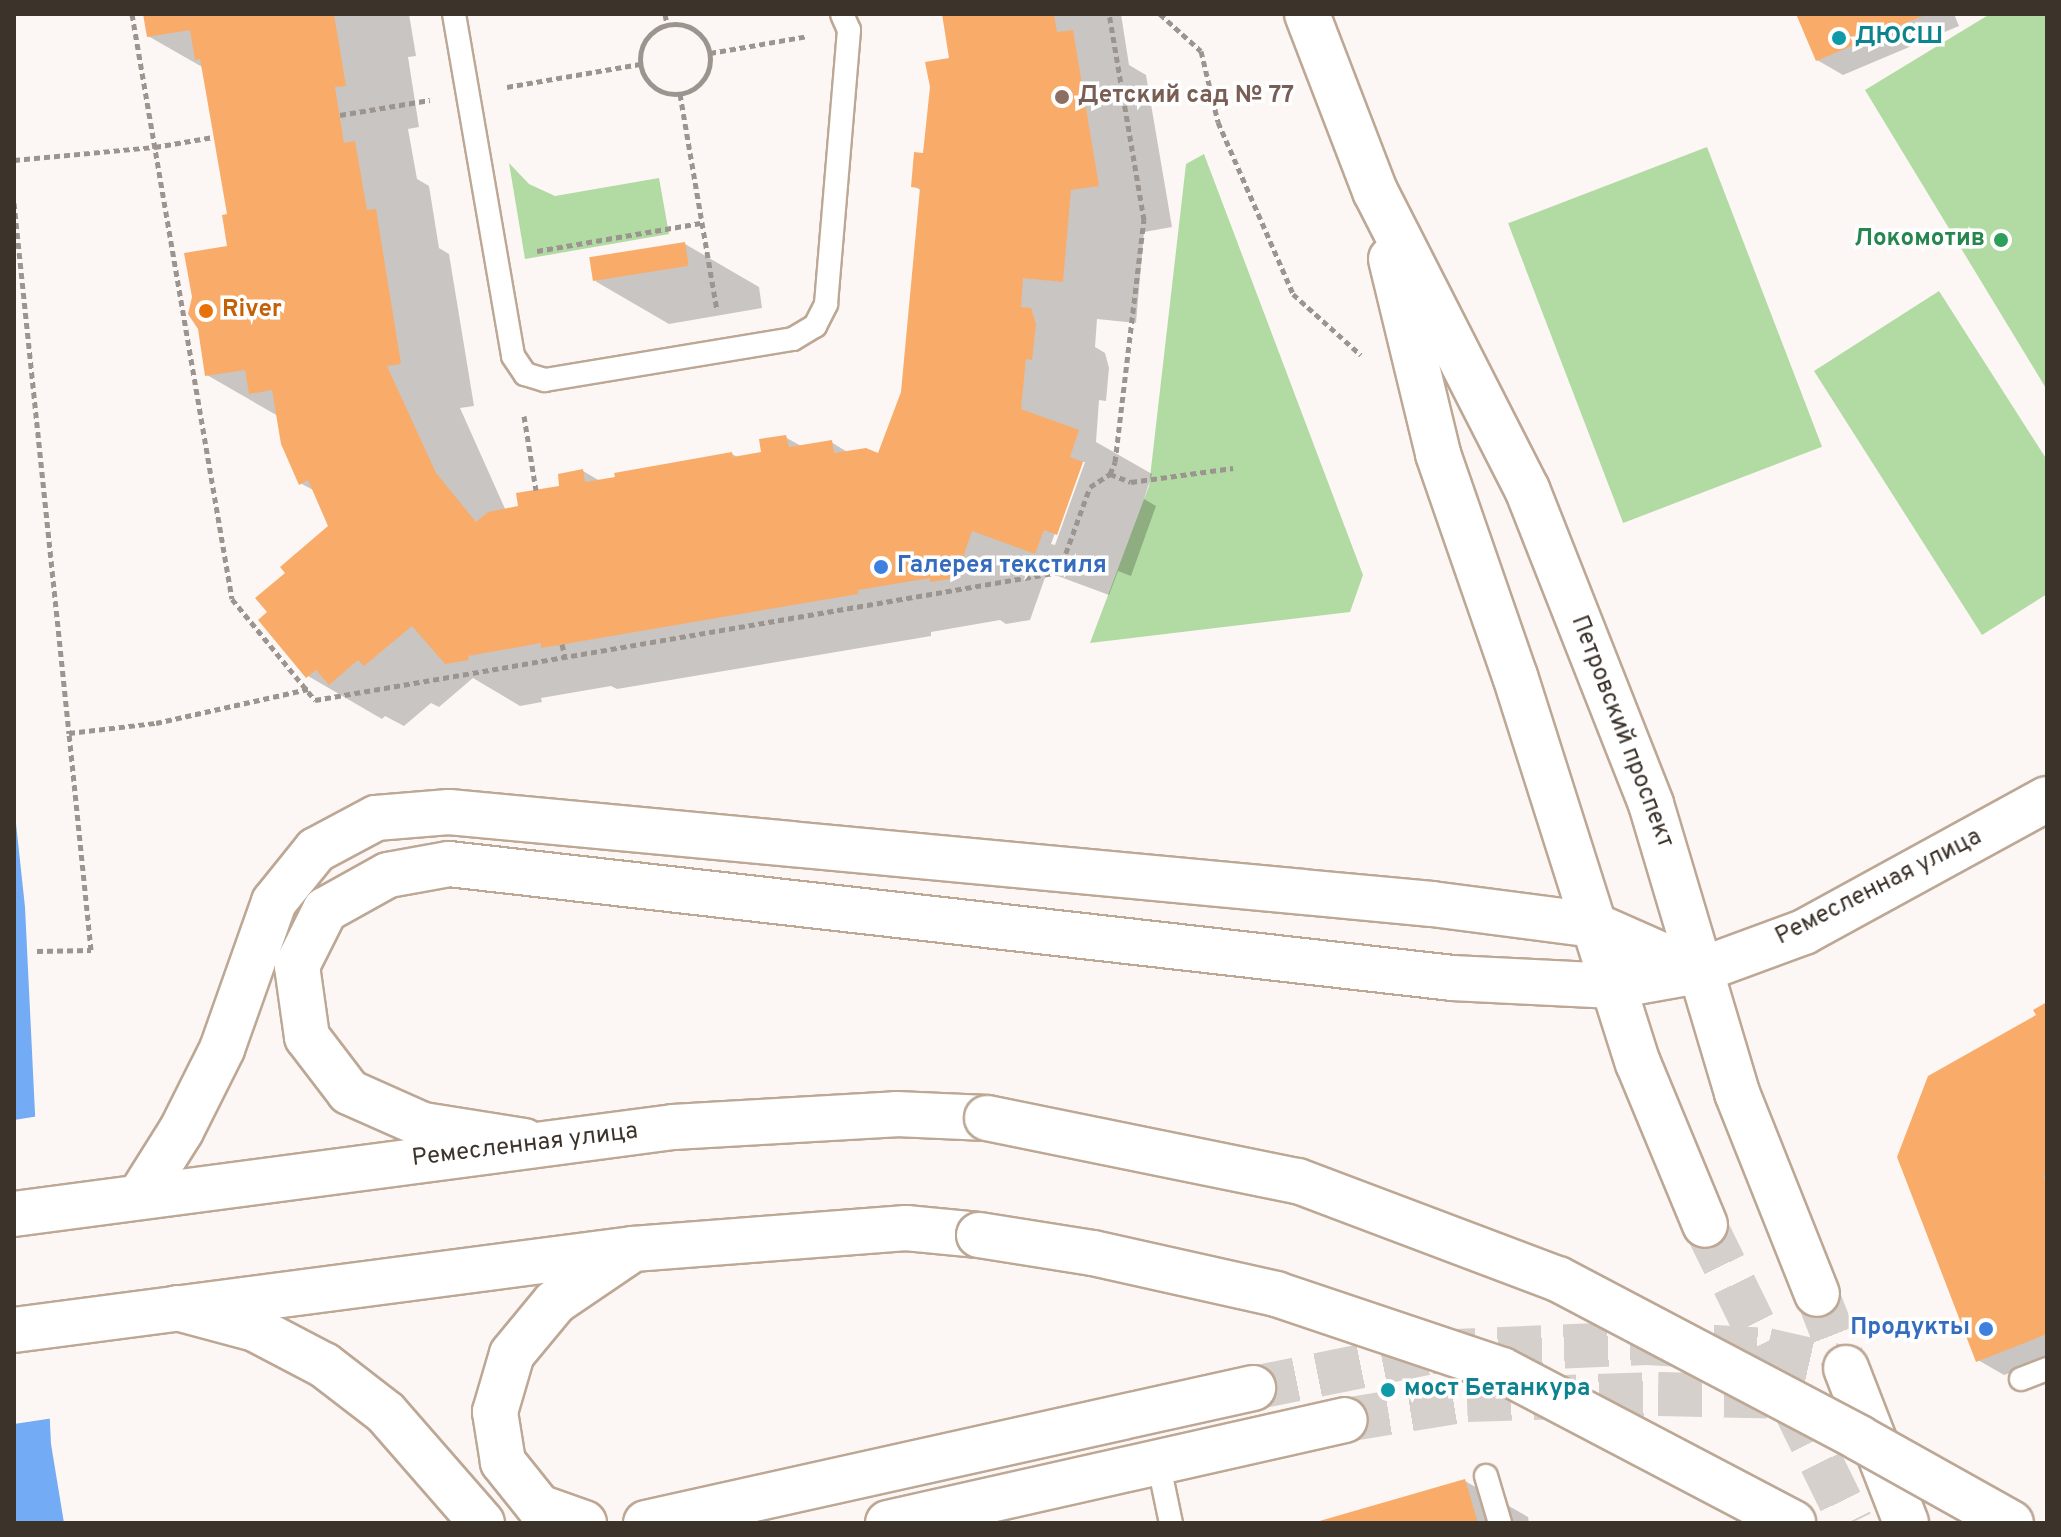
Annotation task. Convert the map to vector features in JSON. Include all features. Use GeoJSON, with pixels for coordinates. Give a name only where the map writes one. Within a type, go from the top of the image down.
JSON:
{"type":"FeatureCollection","features":[{"type":"Feature","properties":{"kind":"street","name":"Петровский проспект"},"geometry":{"type":"LineString","coordinates":[[1307,14],[1375,191],[1527,489],[1651,804],[1679,889],[1698,971],[1737,1093],[1817,1294]]}},
{"type":"Feature","properties":{"kind":"street","name":"Петровский проспект"},"geometry":{"type":"LineString","coordinates":[[1375,191],[1438,454],[1515,676],[1638,1063],[1705,1225]]}},
{"type":"Feature","properties":{"kind":"street","name":"Ремесленная улица"},"geometry":{"type":"LineString","coordinates":[[543,1144],[423,1125],[349,1092],[307,1037],[297,966],[325,910],[388,875],[449,864],[1452,978],[1614,986],[1698,971],[1804,932],[2047,799]]}},
{"type":"Feature","properties":{"kind":"street"},"geometry":{"type":"LineString","coordinates":[[140,1196],[181,1131],[222,1049],[274,902],[316,850],[376,818],[449,812],[1416,902],[1594,925],[1698,971]]}},
{"type":"Feature","properties":{"kind":"street","name":"Ремесленная улица"},"geometry":{"type":"LineString","coordinates":[[14,1214],[673,1127],[896,1114],[987,1118],[1298,1181],[1558,1279],[1859,1438],[2011,1523]]}},
{"type":"Feature","properties":{"kind":"street"},"geometry":{"type":"LineString","coordinates":[[14,1330],[633,1249],[906,1228],[979,1235],[1093,1253],[1276,1294],[1502,1370],[1793,1523]]}},
{"type":"Feature","properties":{"kind":"street"},"geometry":{"type":"LineString","coordinates":[[584,1523],[539,1507],[503,1462],[495,1412],[512,1354],[555,1302],[633,1249]]}},
{"type":"Feature","properties":{"kind":"street"},"geometry":{"type":"LineString","coordinates":[[175,1308],[255,1329],[324,1365],[386,1413],[482,1523]]}},
{"type":"Feature","properties":{"kind":"street"},"geometry":{"type":"LineString","coordinates":[[1846,1368],[1906,1523]]}},
{"type":"Feature","properties":{"kind":"street"},"geometry":{"type":"LineString","coordinates":[[646,1523],[1253,1388]]}},
{"type":"Feature","properties":{"kind":"street"},"geometry":{"type":"LineString","coordinates":[[888,1523],[1345,1420]]}},
{"type":"Feature","properties":{"kind":"lane"},"geometry":{"type":"LineString","coordinates":[[454,14],[513,356],[525,374],[545,380],[793,339],[815,326],[826,304],[845,22]]}},
{"type":"Feature","properties":{"kind":"lane"},"geometry":{"type":"LineString","coordinates":[[2021,1379],[2047,1369]]}},
{"type":"Feature","properties":{"kind":"lane"},"geometry":{"type":"LineString","coordinates":[[1158,1461],[1171,1523]]}},
{"type":"Feature","properties":{"kind":"lane"},"geometry":{"type":"LineString","coordinates":[[1486,1476],[1500,1523]]}},
{"type":"Feature","properties":{"kind":"path"},"geometry":{"type":"LineString","coordinates":[[132,14],[232,599],[315,700],[1059,572],[1090,487],[1110,474],[1144,220],[1109,14]]}},
{"type":"Feature","properties":{"kind":"path"},"geometry":{"type":"LineString","coordinates":[[665,14],[667,24]]}},
{"type":"Feature","properties":{"kind":"path"},"geometry":{"type":"LineString","coordinates":[[1160,14],[1201,51],[1218,122],[1293,294],[1362,356]]}},
{"type":"Feature","properties":{"kind":"path"},"geometry":{"type":"LineString","coordinates":[[710,53],[845,22]]}},
{"type":"Feature","properties":{"kind":"path"},"geometry":{"type":"LineString","coordinates":[[667,24],[687,24],[702,35],[710,53],[708,72],[697,87],[680,94],[661,92],[647,81],[640,64],[641,47],[652,32],[667,24]]}},
{"type":"Feature","properties":{"kind":"path"},"geometry":{"type":"LineString","coordinates":[[680,94],[724,351]]}},
{"type":"Feature","properties":{"kind":"path"},"geometry":{"type":"LineString","coordinates":[[14,160],[155,147],[213,137]]}},
{"type":"Feature","properties":{"kind":"path"},"geometry":{"type":"LineString","coordinates":[[14,203],[91,950],[37,951]]}},
{"type":"Feature","properties":{"kind":"path"},"geometry":{"type":"LineString","coordinates":[[496,258],[701,223]]}},
{"type":"Feature","properties":{"kind":"path"},"geometry":{"type":"LineString","coordinates":[[525,374],[524,420],[536,490]]}},
{"type":"Feature","properties":{"kind":"path"},"geometry":{"type":"LineString","coordinates":[[1110,474],[1131,482],[1233,468]]}},
{"type":"Feature","properties":{"kind":"path"},"geometry":{"type":"LineString","coordinates":[[562,644],[565,657]]}},
{"type":"Feature","properties":{"kind":"path"},"geometry":{"type":"LineString","coordinates":[[69,733],[156,723],[308,689]]}},
{"type":"Feature","properties":{"kind":"green space","name":"Локомотив"},"geometry":{"type":"Polygon","coordinates":[[[1990,14],[2047,14],[2047,390],[1865,90],[1990,14]]]}},
{"type":"Feature","properties":{"kind":"green space"},"geometry":{"type":"Polygon","coordinates":[[[1707,147],[1822,447],[1623,523],[1508,223],[1707,147]]]}},
{"type":"Feature","properties":{"kind":"green space"},"geometry":{"type":"Polygon","coordinates":[[[1204,154],[1363,575],[1350,612],[1090,643],[1149,486],[1186,164],[1204,154]]]}},
{"type":"Feature","properties":{"kind":"green space"},"geometry":{"type":"Polygon","coordinates":[[[509,163],[529,184],[555,196],[659,178],[669,234],[525,259],[509,163]]]}},
{"type":"Feature","properties":{"kind":"green space"},"geometry":{"type":"Polygon","coordinates":[[[1939,291],[2047,460],[2047,594],[1982,635],[1814,371],[1939,291]]]}},
{"type":"Feature","properties":{"kind":"water"},"geometry":{"type":"Polygon","coordinates":[[[14,805],[25,907],[51,1444],[64,1523],[14,1523],[14,805]]]}},
{"type":"Feature","properties":{"kind":"pier"},"geometry":{"type":"Polygon","coordinates":[[[39,1116],[54,1418],[14,1424],[14,1120],[39,1116]]]}},
{"type":"Feature","properties":{"kind":"building"},"geometry":{"type":"Polygon","coordinates":[[[143,14],[334,14],[346,86],[335,87],[344,143],[355,141],[367,210],[376,209],[401,364],[387,366],[436,473],[476,522],[488,512],[518,506],[516,493],[559,486],[558,474],[583,469],[585,482],[615,477],[614,473],[732,452],[733,457],[761,452],[759,439],[786,435],[789,447],[832,440],[834,453],[866,448],[878,453],[901,392],[920,188],[911,187],[914,152],[923,153],[930,87],[925,62],[949,58],[942,14],[1054,14],[1057,32],[1073,30],[1099,186],[1071,190],[1063,282],[1023,278],[1021,307],[1031,308],[1036,324],[1032,360],[1026,359],[1021,409],[1079,430],[1070,457],[1083,462],[1057,535],[1044,530],[1035,554],[972,531],[956,578],[930,582],[930,578],[858,590],[858,594],[541,648],[541,643],[468,656],[469,660],[445,664],[412,626],[364,666],[358,660],[329,685],[316,670],[306,678],[258,620],[267,612],[255,598],[285,573],[280,567],[328,526],[308,480],[299,485],[281,444],[272,390],[249,394],[245,370],[205,376],[198,329],[188,314],[192,297],[184,253],[227,246],[222,215],[227,214],[200,59],[195,60],[190,30],[147,37],[143,14]]]}},
{"type":"Feature","properties":{"kind":"building","name":"ДЮСШ"},"geometry":{"type":"Polygon","coordinates":[[[1796,14],[1927,14],[1816,61],[1796,14]]]}},
{"type":"Feature","properties":{"kind":"building"},"geometry":{"type":"Polygon","coordinates":[[[685,242],[689,266],[593,281],[589,257],[685,242]]]}},
{"type":"Feature","properties":{"kind":"building"},"geometry":{"type":"Polygon","coordinates":[[[2047,1002],[2047,1166],[2044,1177],[2047,1186],[2047,1334],[1976,1362],[1897,1157],[1928,1076],[2036,1015],[2033,1010],[2047,1002]]]}},
{"type":"Feature","properties":{"kind":"building"},"geometry":{"type":"Polygon","coordinates":[[[1465,1479],[1478,1523],[1316,1523],[1316,1522],[1465,1479]]]}},
{"type":"Feature","properties":{"kind":"tunnel"},"geometry":{"type":"LineString","coordinates":[[1705,1225],[1851,1523]]}},
{"type":"Feature","properties":{"kind":"tunnel"},"geometry":{"type":"LineString","coordinates":[[1817,1294],[1846,1368]]}},
{"type":"Feature","properties":{"kind":"tunnel"},"geometry":{"type":"LineString","coordinates":[[1253,1388],[1432,1352],[1647,1343],[1767,1350],[1846,1368]]}},
{"type":"Feature","properties":{"kind":"tunnel"},"geometry":{"type":"LineString","coordinates":[[1345,1420],[1467,1400],[1658,1394],[1791,1397]]}},
{"type":"Feature","properties":{"kind":"place","name":"ДЮСШ"},"geometry":{"type":"Point","coordinates":[1839,38]}},
{"type":"Feature","properties":{"kind":"place","name":"Детский сад № 77"},"geometry":{"type":"Point","coordinates":[1062,97]}},
{"type":"Feature","properties":{"kind":"place","name":"Локомотив"},"geometry":{"type":"Point","coordinates":[2001,240]}},
{"type":"Feature","properties":{"kind":"place","name":"River"},"geometry":{"type":"Point","coordinates":[206,311]}},
{"type":"Feature","properties":{"kind":"place","name":"Галерея текстиля"},"geometry":{"type":"Point","coordinates":[881,567]}},
{"type":"Feature","properties":{"kind":"place","name":"Продукты"},"geometry":{"type":"Point","coordinates":[1986,1329]}},
{"type":"Feature","properties":{"kind":"place","name":"мост Бетанкура"},"geometry":{"type":"Point","coordinates":[1388,1390]}}]}
